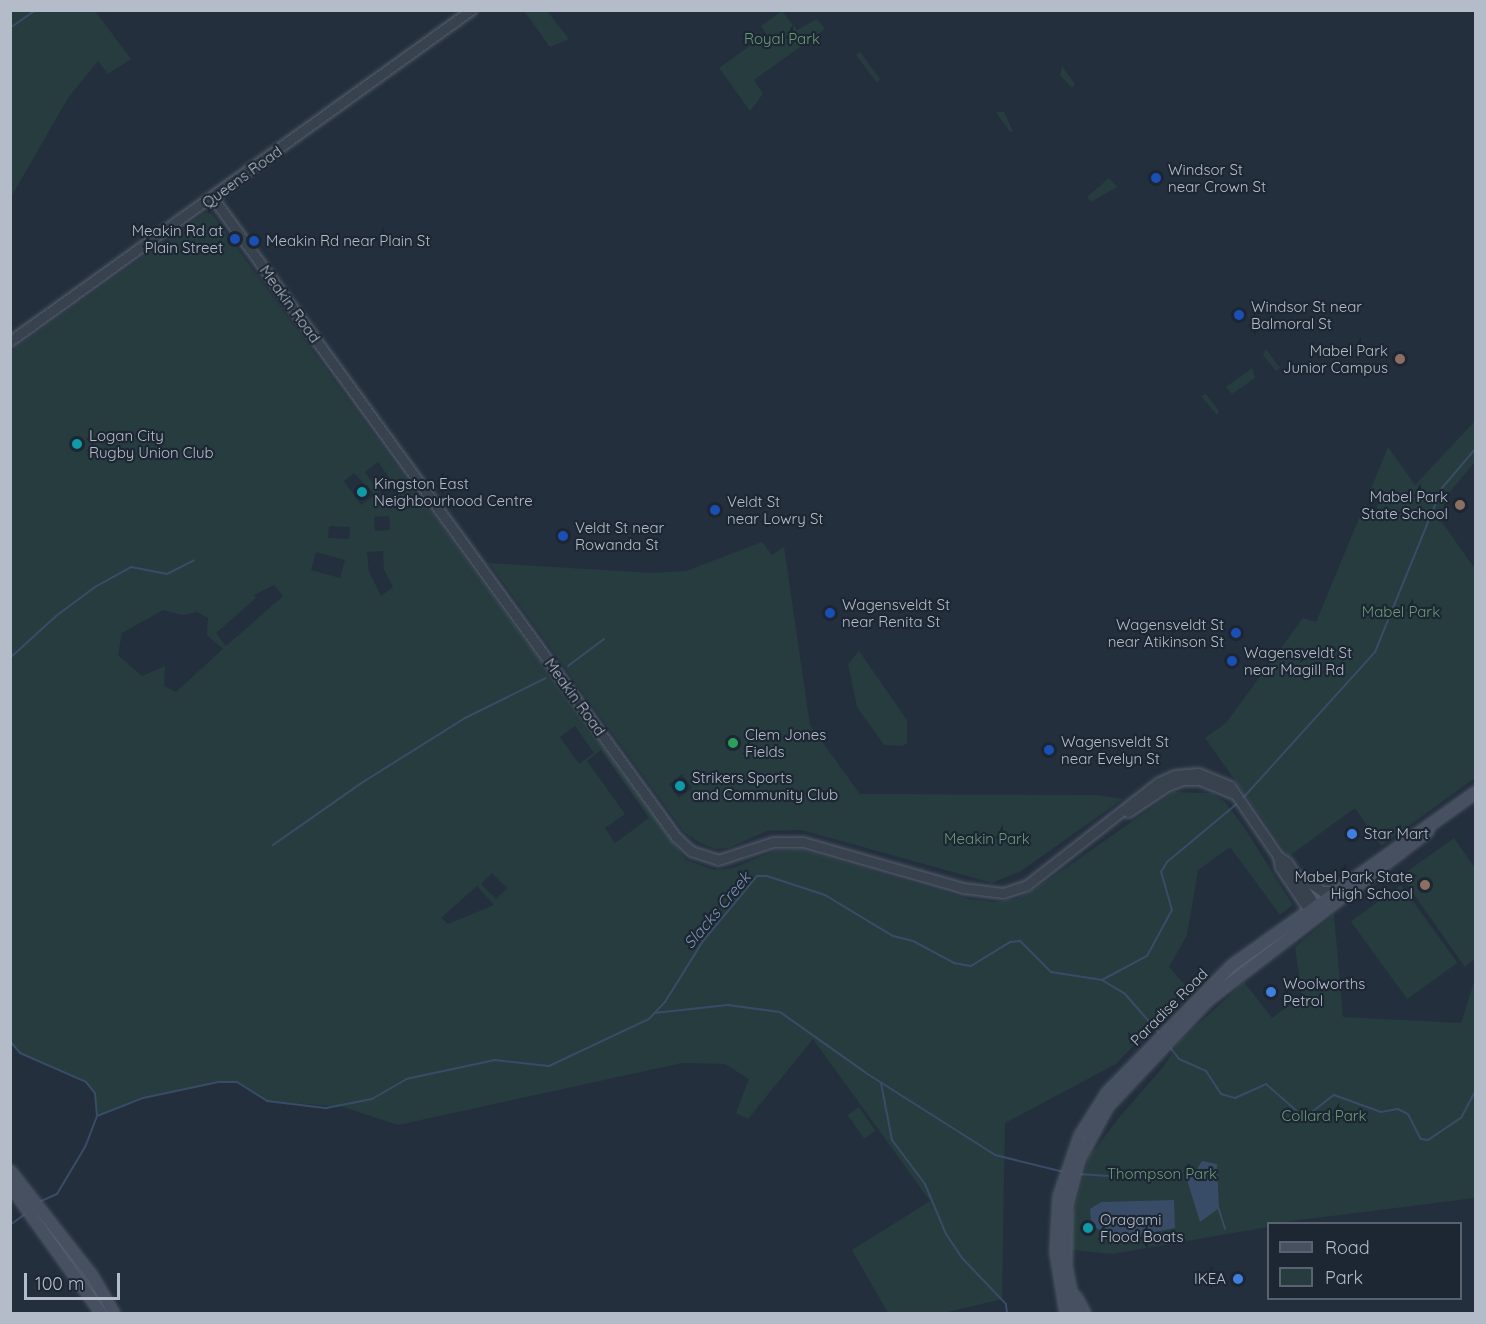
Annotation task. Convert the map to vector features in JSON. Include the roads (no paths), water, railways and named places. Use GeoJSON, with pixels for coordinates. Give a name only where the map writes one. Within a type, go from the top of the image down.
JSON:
{"type":"FeatureCollection","features":[{"type":"Feature","properties":{"kind":"main road","name":"Paradise Road"},"geometry":{"type":"LineString","coordinates":[[1066,1314],[1056,1251],[1064,1198],[1075,1158],[1107,1094],[1171,1031],[1335,891],[1476,792]]}},
{"type":"Feature","properties":{"kind":"main road","name":"Paradise Road"},"geometry":{"type":"LineString","coordinates":[[1315,910],[1413,846],[1448,812]]}},
{"type":"Feature","properties":{"kind":"main road"},"geometry":{"type":"LineString","coordinates":[[12,1177],[55,1238],[102,1314]]}},
{"type":"Feature","properties":{"kind":"main road","name":"Paradise Road"},"geometry":{"type":"LineString","coordinates":[[1064,1198],[1064,1244],[1075,1314]]}},
{"type":"Feature","properties":{"kind":"main road"},"geometry":{"type":"LineString","coordinates":[[55,1238],[92,1276],[114,1314]]}},
{"type":"Feature","properties":{"kind":"main road"},"geometry":{"type":"LineString","coordinates":[[1068,1281],[1085,1314]]}},
{"type":"Feature","properties":{"kind":"street","name":"Queens Road"},"geometry":{"type":"LineString","coordinates":[[10,341],[213,198],[471,10]]}},
{"type":"Feature","properties":{"kind":"street","name":"Meakin Road"},"geometry":{"type":"LineString","coordinates":[[213,198],[676,837],[691,851],[718,860],[773,842],[803,842],[963,888],[1003,893],[1027,885],[1151,788],[1175,775],[1191,772],[1213,776],[1230,786],[1278,856],[1294,872],[1315,910]]}},
{"type":"Feature","properties":{"kind":"street","name":"Meakin Road"},"geometry":{"type":"LineString","coordinates":[[1278,856],[1280,867],[1315,910]]}},
{"type":"Feature","properties":{"kind":"street"},"geometry":{"type":"LineString","coordinates":[[1294,872],[1322,891],[1335,891]]}},
{"type":"Feature","properties":{"kind":"water"},"geometry":{"type":"Polygon","coordinates":[[[1202,1161],[1217,1164],[1219,1208],[1200,1222],[1184,1170],[1194,1174],[1202,1161]]]}},
{"type":"Feature","properties":{"kind":"water"},"geometry":{"type":"Polygon","coordinates":[[[1174,1200],[1175,1228],[1126,1238],[1104,1235],[1091,1222],[1090,1209],[1101,1202],[1174,1200]]]}},
{"type":"Feature","properties":{"kind":"waterway"},"geometry":{"type":"LineString","coordinates":[[10,28],[36,10]]}},
{"type":"Feature","properties":{"kind":"waterway"},"geometry":{"type":"LineString","coordinates":[[1243,798],[1375,652],[1442,488],[1476,448]]}},
{"type":"Feature","properties":{"kind":"waterway"},"geometry":{"type":"LineString","coordinates":[[10,658],[56,616],[95,587],[131,567],[167,574],[194,560]]}},
{"type":"Feature","properties":{"kind":"waterway"},"geometry":{"type":"LineString","coordinates":[[568,666],[604,639]]}},
{"type":"Feature","properties":{"kind":"waterway"},"geometry":{"type":"LineString","coordinates":[[273,845],[363,782],[465,718],[546,678]]}},
{"type":"Feature","properties":{"kind":"waterway"},"geometry":{"type":"LineString","coordinates":[[1102,980],[1147,956],[1172,910],[1161,872],[1167,862],[1239,802]]}},
{"type":"Feature","properties":{"kind":"waterway","name":"Slacks Creek"},"geometry":{"type":"LineString","coordinates":[[97,1116],[143,1098],[218,1082],[237,1082],[267,1101],[326,1108],[372,1099],[406,1079],[495,1060],[549,1066],[649,1019],[665,1002],[703,941],[757,876],[767,876],[825,895],[893,936],[913,941],[954,963],[971,966],[1010,942],[1020,941],[1051,972],[1102,980],[1125,994],[1160,1034]]}},
{"type":"Feature","properties":{"kind":"waterway"},"geometry":{"type":"LineString","coordinates":[[654,1013],[728,1005],[780,1012],[866,1073],[995,1155],[1064,1172]]}},
{"type":"Feature","properties":{"kind":"waterway"},"geometry":{"type":"LineString","coordinates":[[10,1041],[20,1053],[86,1082],[95,1093],[97,1116],[85,1147],[57,1194],[39,1202]]}},
{"type":"Feature","properties":{"kind":"waterway","name":"Slacks Creek"},"geometry":{"type":"LineString","coordinates":[[1169,1046],[1179,1059],[1206,1071],[1221,1094],[1235,1098],[1266,1084],[1299,1113],[1308,1115],[1334,1095],[1381,1112],[1398,1109],[1408,1114],[1421,1139],[1428,1140],[1461,1118],[1476,1090]]}},
{"type":"Feature","properties":{"kind":"waterway"},"geometry":{"type":"LineString","coordinates":[[881,1083],[892,1140],[925,1184],[946,1234],[963,1259],[1006,1304],[1007,1314]]}},
{"type":"Feature","properties":{"kind":"waterway"},"geometry":{"type":"LineString","coordinates":[[1078,1174],[1124,1177],[1186,1172]]}},
{"type":"Feature","properties":{"kind":"waterway"},"geometry":{"type":"LineString","coordinates":[[1218,1207],[1225,1229]]}},
{"type":"Feature","properties":{"kind":"waterway","name":"Slacks Creek"},"geometry":{"type":"LineString","coordinates":[[10,1225],[25,1214]]}},
{"type":"Feature","properties":{"kind":"place","name":"Windsor St near Crown St"},"geometry":{"type":"Point","coordinates":[1156,178]}},
{"type":"Feature","properties":{"kind":"place","name":"Meakin Rd at Plain Street"},"geometry":{"type":"Point","coordinates":[235,239]}},
{"type":"Feature","properties":{"kind":"place","name":"Meakin Rd near Plain St"},"geometry":{"type":"Point","coordinates":[254,241]}},
{"type":"Feature","properties":{"kind":"place","name":"Windsor St near Balmoral St"},"geometry":{"type":"Point","coordinates":[1239,315]}},
{"type":"Feature","properties":{"kind":"place","name":"Mabel Park Junior Campus"},"geometry":{"type":"Point","coordinates":[1400,359]}},
{"type":"Feature","properties":{"kind":"place","name":"Logan City Rugby Union Club"},"geometry":{"type":"Point","coordinates":[77,444]}},
{"type":"Feature","properties":{"kind":"place","name":"Kingston East Neighbourhood Centre"},"geometry":{"type":"Point","coordinates":[362,492]}},
{"type":"Feature","properties":{"kind":"place","name":"Mabel Park State School"},"geometry":{"type":"Point","coordinates":[1460,505]}},
{"type":"Feature","properties":{"kind":"place","name":"Veldt St near Lowry St"},"geometry":{"type":"Point","coordinates":[715,510]}},
{"type":"Feature","properties":{"kind":"place","name":"Veldt St near Rowanda St"},"geometry":{"type":"Point","coordinates":[563,536]}},
{"type":"Feature","properties":{"kind":"place","name":"Wagensveldt St near Renita St"},"geometry":{"type":"Point","coordinates":[830,613]}},
{"type":"Feature","properties":{"kind":"place","name":"Wagensveldt St near Atikinson St"},"geometry":{"type":"Point","coordinates":[1236,633]}},
{"type":"Feature","properties":{"kind":"place","name":"Wagensveldt St near Magill Rd"},"geometry":{"type":"Point","coordinates":[1232,661]}},
{"type":"Feature","properties":{"kind":"place","name":"Clem Jones Fields"},"geometry":{"type":"Point","coordinates":[733,743]}},
{"type":"Feature","properties":{"kind":"place","name":"Wagensveldt St near Evelyn St"},"geometry":{"type":"Point","coordinates":[1049,750]}},
{"type":"Feature","properties":{"kind":"place","name":"Strikers Sports and Community Club"},"geometry":{"type":"Point","coordinates":[680,786]}},
{"type":"Feature","properties":{"kind":"place","name":"Star Mart"},"geometry":{"type":"Point","coordinates":[1352,834]}},
{"type":"Feature","properties":{"kind":"place","name":"Mabel Park State High School"},"geometry":{"type":"Point","coordinates":[1425,885]}},
{"type":"Feature","properties":{"kind":"place","name":"Woolworths Petrol"},"geometry":{"type":"Point","coordinates":[1271,992]}},
{"type":"Feature","properties":{"kind":"place","name":"Oragami Flood Boats"},"geometry":{"type":"Point","coordinates":[1088,1228]}},
{"type":"Feature","properties":{"kind":"place","name":"IKEA"},"geometry":{"type":"Point","coordinates":[1238,1279]}},
{"type":"Feature","properties":{"kind":"park label","name":"Royal Park"},"geometry":{"type":"Point","coordinates":[782,39]}},
{"type":"Feature","properties":{"kind":"park label","name":"Mabel Park"},"geometry":{"type":"Point","coordinates":[1401,612]}},
{"type":"Feature","properties":{"kind":"park label","name":"Meakin Park"},"geometry":{"type":"Point","coordinates":[987,839]}},
{"type":"Feature","properties":{"kind":"park label","name":"Collard Park"},"geometry":{"type":"Point","coordinates":[1324,1116]}},
{"type":"Feature","properties":{"kind":"park label","name":"Thompson Park"},"geometry":{"type":"Point","coordinates":[1162,1174]}}]}
